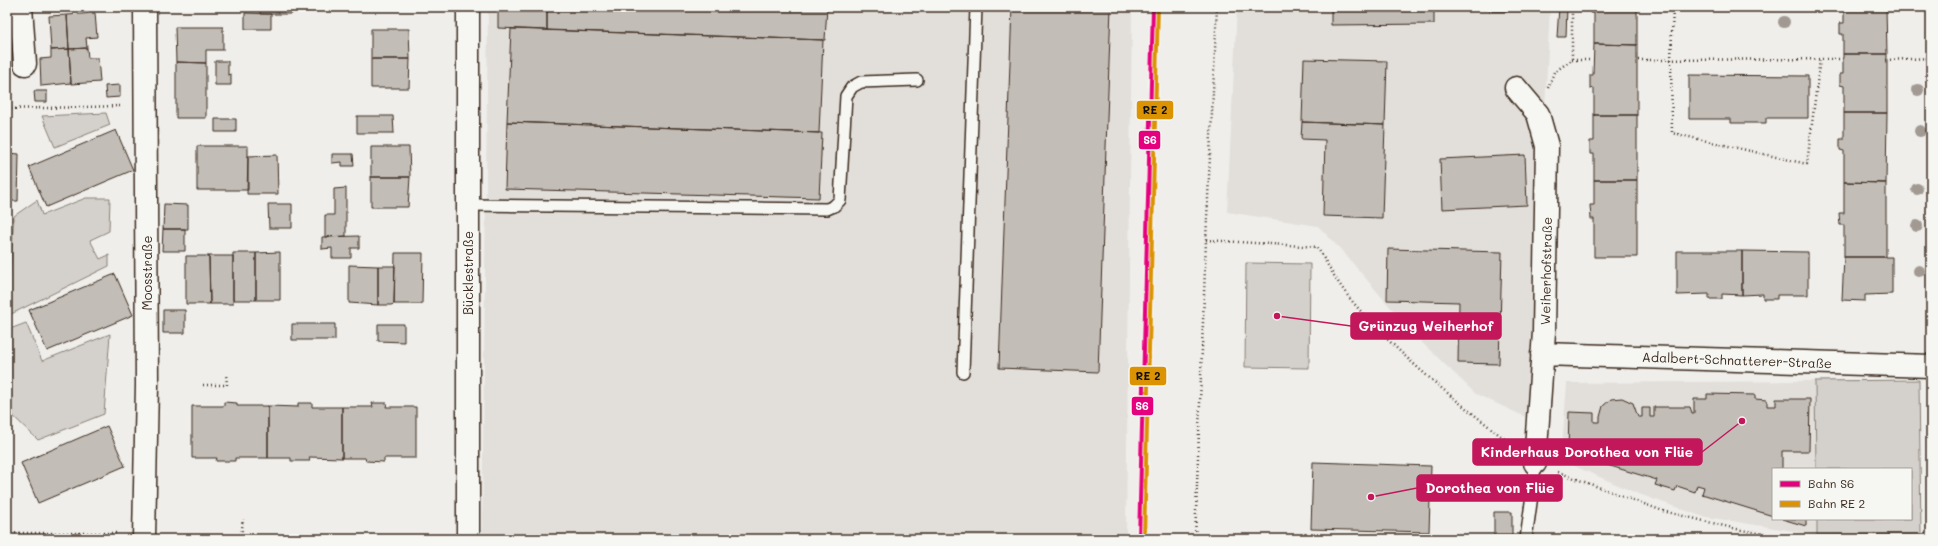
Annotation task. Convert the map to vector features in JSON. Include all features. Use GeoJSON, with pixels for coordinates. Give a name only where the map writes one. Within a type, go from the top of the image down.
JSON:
{"type":"FeatureCollection","features":[{"type":"Feature","properties":{"kind":"street"},"geometry":{"type":"LineString","coordinates":[[21,7],[25,64]]}},
{"type":"Feature","properties":{"kind":"street","name":"Moosstraße"},"geometry":{"type":"LineString","coordinates":[[144,536],[147,384],[147,107],[145,7]]}},
{"type":"Feature","properties":{"kind":"street","name":"Bücklestraße"},"geometry":{"type":"LineString","coordinates":[[468,7],[468,539]]}},
{"type":"Feature","properties":{"kind":"street","name":"Weiherhofstraße"},"geometry":{"type":"LineString","coordinates":[[1516,88],[1538,114],[1548,146],[1542,354],[1535,463]]}},
{"type":"Feature","properties":{"kind":"street","name":"Adalbert-Schnatterer-Straße"},"geometry":{"type":"LineString","coordinates":[[1542,354],[1931,366]]}},
{"type":"Feature","properties":{"kind":"lane"},"geometry":{"type":"LineString","coordinates":[[963,372],[976,7]]}},
{"type":"Feature","properties":{"kind":"lane"},"geometry":{"type":"LineString","coordinates":[[468,205],[827,208],[834,206],[840,200],[846,96],[852,87],[861,82],[917,80]]}},
{"type":"Feature","properties":{"kind":"lane"},"geometry":{"type":"LineString","coordinates":[[1526,539],[1535,463]]}},
{"type":"Feature","properties":{"kind":"path"},"geometry":{"type":"LineString","coordinates":[[1195,539],[1206,240],[1217,7]]}},
{"type":"Feature","properties":{"kind":"path"},"geometry":{"type":"LineString","coordinates":[[1572,7],[1572,60]]}},
{"type":"Feature","properties":{"kind":"path"},"geometry":{"type":"LineString","coordinates":[[1673,7],[1671,59],[1672,133],[1807,164],[1820,59]]}},
{"type":"Feature","properties":{"kind":"path"},"geometry":{"type":"LineString","coordinates":[[1886,60],[1931,58]]}},
{"type":"Feature","properties":{"kind":"path"},"geometry":{"type":"LineString","coordinates":[[1638,60],[1844,59]]}},
{"type":"Feature","properties":{"kind":"path"},"geometry":{"type":"LineString","coordinates":[[1538,114],[1554,72],[1572,60],[1591,60]]}},
{"type":"Feature","properties":{"kind":"path"},"geometry":{"type":"LineString","coordinates":[[7,109],[147,107]]}},
{"type":"Feature","properties":{"kind":"path"},"geometry":{"type":"LineString","coordinates":[[1206,240],[1317,247],[1351,299],[1370,322],[1439,386],[1535,463],[1663,511],[1741,530],[1794,539]]}},
{"type":"Feature","properties":{"kind":"path"},"geometry":{"type":"LineString","coordinates":[[203,385],[227,385],[226,374]]}},
{"type":"Feature","properties":{"kind":"path"},"geometry":{"type":"LineString","coordinates":[[241,539],[243,519]]}},
{"type":"Feature","properties":{"kind":"path"},"geometry":{"type":"LineString","coordinates":[[7,533],[144,536]]}},
{"type":"Feature","properties":{"kind":"shaded area"},"geometry":{"type":"Polygon","coordinates":[[[488,7],[1132,7],[1126,539],[482,539],[488,7]]]}},
{"type":"Feature","properties":{"kind":"shaded area"},"geometry":{"type":"Polygon","coordinates":[[[1237,7],[1550,7],[1530,419],[1476,394],[1415,336],[1344,253],[1318,226],[1227,212],[1237,7]]]}},
{"type":"Feature","properties":{"kind":"shaded area"},"geometry":{"type":"Polygon","coordinates":[[[106,113],[110,125],[55,147],[42,116],[106,113]]]}},
{"type":"Feature","properties":{"kind":"shaded area"},"geometry":{"type":"Polygon","coordinates":[[[86,198],[110,198],[109,231],[90,240],[100,259],[109,255],[109,266],[7,316],[14,216],[37,200],[42,215],[86,198]]]}},
{"type":"Feature","properties":{"kind":"shaded area"},"geometry":{"type":"Polygon","coordinates":[[[1246,263],[1310,264],[1309,368],[1245,367],[1246,263]]]}},
{"type":"Feature","properties":{"kind":"shaded area"},"geometry":{"type":"Polygon","coordinates":[[[26,323],[42,361],[110,334],[104,414],[38,440],[7,410],[10,329],[26,323]]]}},
{"type":"Feature","properties":{"kind":"shaded area"},"geometry":{"type":"Polygon","coordinates":[[[1919,380],[1921,534],[1817,535],[1701,516],[1636,493],[1561,460],[1567,383],[1919,380]]]}},
{"type":"Feature","properties":{"kind":"shaded area"},"geometry":{"type":"Polygon","coordinates":[[[1919,380],[1921,534],[1817,535],[1817,520],[1912,520],[1912,468],[1816,468],[1815,381],[1919,380]]]}},
{"type":"Feature","properties":{"kind":"building"},"geometry":{"type":"Polygon","coordinates":[[[49,7],[66,7],[67,10],[49,11],[49,7]]]}},
{"type":"Feature","properties":{"kind":"building"},"geometry":{"type":"Polygon","coordinates":[[[260,7],[292,7],[292,14],[260,14],[260,7]]]}},
{"type":"Feature","properties":{"kind":"building"},"geometry":{"type":"Polygon","coordinates":[[[498,7],[547,7],[547,30],[498,28],[498,7]]]}},
{"type":"Feature","properties":{"kind":"building"},"geometry":{"type":"Polygon","coordinates":[[[547,7],[827,7],[825,40],[547,30],[547,7]]]}},
{"type":"Feature","properties":{"kind":"building"},"geometry":{"type":"Polygon","coordinates":[[[1012,7],[1111,7],[1098,372],[999,368],[1012,7]]]}},
{"type":"Feature","properties":{"kind":"building"},"geometry":{"type":"Polygon","coordinates":[[[1331,7],[1434,7],[1434,24],[1331,25],[1331,7]]]}},
{"type":"Feature","properties":{"kind":"building"},"geometry":{"type":"Polygon","coordinates":[[[1488,7],[1524,7],[1524,11],[1488,11],[1488,7]]]}},
{"type":"Feature","properties":{"kind":"building"},"geometry":{"type":"Polygon","coordinates":[[[1559,7],[1567,7],[1566,37],[1557,37],[1559,7]]]}},
{"type":"Feature","properties":{"kind":"building"},"geometry":{"type":"Polygon","coordinates":[[[1590,7],[1637,7],[1637,45],[1594,44],[1594,13],[1590,13],[1590,7]]]}},
{"type":"Feature","properties":{"kind":"building"},"geometry":{"type":"Polygon","coordinates":[[[1844,7],[1886,7],[1887,54],[1843,54],[1843,34],[1840,34],[1840,23],[1844,23],[1844,7]]]}},
{"type":"Feature","properties":{"kind":"building"},"geometry":{"type":"Polygon","coordinates":[[[95,13],[97,37],[86,38],[87,48],[69,49],[67,15],[95,13]]]}},
{"type":"Feature","properties":{"kind":"building"},"geometry":{"type":"Polygon","coordinates":[[[245,13],[271,14],[271,29],[245,29],[245,13]]]}},
{"type":"Feature","properties":{"kind":"building"},"geometry":{"type":"Polygon","coordinates":[[[67,15],[69,49],[51,50],[49,16],[67,15]]]}},
{"type":"Feature","properties":{"kind":"building"},"geometry":{"type":"Polygon","coordinates":[[[175,27],[223,27],[223,50],[206,50],[206,63],[176,62],[175,27]]]}},
{"type":"Feature","properties":{"kind":"building"},"geometry":{"type":"Polygon","coordinates":[[[371,29],[409,29],[410,59],[371,59],[371,29]]]}},
{"type":"Feature","properties":{"kind":"building"},"geometry":{"type":"Polygon","coordinates":[[[511,29],[823,40],[819,133],[507,122],[511,29]]]}},
{"type":"Feature","properties":{"kind":"building"},"geometry":{"type":"Polygon","coordinates":[[[1594,44],[1637,45],[1637,115],[1594,115],[1594,88],[1590,89],[1590,75],[1593,75],[1594,44]]]}},
{"type":"Feature","properties":{"kind":"building"},"geometry":{"type":"Polygon","coordinates":[[[87,48],[88,58],[98,58],[100,82],[71,84],[69,49],[87,48]]]}},
{"type":"Feature","properties":{"kind":"building"},"geometry":{"type":"Polygon","coordinates":[[[69,49],[71,83],[41,86],[40,59],[51,58],[51,50],[69,49]]]}},
{"type":"Feature","properties":{"kind":"building"},"geometry":{"type":"Polygon","coordinates":[[[1843,54],[1887,54],[1887,113],[1844,113],[1844,86],[1840,85],[1840,74],[1843,74],[1843,54]]]}},
{"type":"Feature","properties":{"kind":"building"},"geometry":{"type":"Polygon","coordinates":[[[371,59],[410,59],[409,88],[371,88],[371,59]]]}},
{"type":"Feature","properties":{"kind":"building"},"geometry":{"type":"Polygon","coordinates":[[[1304,59],[1387,61],[1385,125],[1302,122],[1304,59]]]}},
{"type":"Feature","properties":{"kind":"building"},"geometry":{"type":"Polygon","coordinates":[[[215,61],[228,61],[228,75],[231,74],[231,85],[215,85],[215,61]]]}},
{"type":"Feature","properties":{"kind":"building"},"geometry":{"type":"Polygon","coordinates":[[[176,62],[206,63],[206,118],[176,118],[176,62]]]}},
{"type":"Feature","properties":{"kind":"building"},"geometry":{"type":"Polygon","coordinates":[[[1689,75],[1808,76],[1808,118],[1766,118],[1766,123],[1731,123],[1731,119],[1689,119],[1689,75]]]}},
{"type":"Feature","properties":{"kind":"building"},"geometry":{"type":"Polygon","coordinates":[[[120,85],[120,97],[106,98],[105,86],[120,85]]]}},
{"type":"Feature","properties":{"kind":"building"},"geometry":{"type":"Polygon","coordinates":[[[34,91],[47,91],[47,102],[35,102],[34,91]]]}},
{"type":"Feature","properties":{"kind":"building"},"geometry":{"type":"Polygon","coordinates":[[[1844,113],[1887,113],[1886,183],[1844,182],[1844,151],[1840,150],[1840,139],[1844,139],[1844,113]]]}},
{"type":"Feature","properties":{"kind":"building"},"geometry":{"type":"Polygon","coordinates":[[[1594,115],[1637,115],[1637,180],[1594,180],[1594,154],[1590,154],[1590,141],[1594,141],[1594,115]]]}},
{"type":"Feature","properties":{"kind":"building"},"geometry":{"type":"Polygon","coordinates":[[[357,116],[393,116],[394,133],[357,133],[357,116]]]}},
{"type":"Feature","properties":{"kind":"building"},"geometry":{"type":"Polygon","coordinates":[[[215,119],[236,119],[236,132],[215,132],[215,119]]]}},
{"type":"Feature","properties":{"kind":"building"},"geometry":{"type":"Polygon","coordinates":[[[507,122],[822,133],[819,198],[505,189],[507,122]]]}},
{"type":"Feature","properties":{"kind":"building"},"geometry":{"type":"Polygon","coordinates":[[[1302,122],[1385,125],[1382,218],[1323,216],[1325,140],[1301,139],[1302,122]]]}},
{"type":"Feature","properties":{"kind":"building"},"geometry":{"type":"Polygon","coordinates":[[[116,130],[133,170],[46,207],[29,167],[116,130]]]}},
{"type":"Feature","properties":{"kind":"building"},"geometry":{"type":"Polygon","coordinates":[[[197,146],[248,146],[248,190],[197,190],[197,146]]]}},
{"type":"Feature","properties":{"kind":"building"},"geometry":{"type":"Polygon","coordinates":[[[371,147],[409,147],[410,177],[371,177],[371,147]]]}},
{"type":"Feature","properties":{"kind":"building"},"geometry":{"type":"Polygon","coordinates":[[[7,153],[19,154],[18,201],[7,201],[7,153]]]}},
{"type":"Feature","properties":{"kind":"building"},"geometry":{"type":"Polygon","coordinates":[[[332,154],[353,154],[354,166],[342,166],[342,162],[332,163],[332,154]]]}},
{"type":"Feature","properties":{"kind":"building"},"geometry":{"type":"Polygon","coordinates":[[[277,155],[278,194],[247,194],[248,156],[277,155]]]}},
{"type":"Feature","properties":{"kind":"building"},"geometry":{"type":"Polygon","coordinates":[[[1525,155],[1527,205],[1442,209],[1440,159],[1525,155]]]}},
{"type":"Feature","properties":{"kind":"building"},"geometry":{"type":"Polygon","coordinates":[[[371,177],[410,177],[408,207],[371,207],[371,177]]]}},
{"type":"Feature","properties":{"kind":"building"},"geometry":{"type":"Polygon","coordinates":[[[1594,180],[1637,180],[1637,257],[1594,257],[1594,219],[1591,219],[1590,205],[1594,205],[1594,180]]]}},
{"type":"Feature","properties":{"kind":"building"},"geometry":{"type":"Polygon","coordinates":[[[1844,182],[1886,183],[1886,257],[1844,257],[1844,225],[1840,225],[1839,213],[1844,213],[1844,182]]]}},
{"type":"Feature","properties":{"kind":"building"},"geometry":{"type":"Polygon","coordinates":[[[346,188],[346,236],[325,237],[325,215],[334,215],[334,189],[346,188]]]}},
{"type":"Feature","properties":{"kind":"building"},"geometry":{"type":"Polygon","coordinates":[[[164,204],[188,205],[188,229],[163,229],[164,204]]]}},
{"type":"Feature","properties":{"kind":"building"},"geometry":{"type":"Polygon","coordinates":[[[268,204],[292,204],[292,228],[269,228],[268,204]]]}},
{"type":"Feature","properties":{"kind":"building"},"geometry":{"type":"Polygon","coordinates":[[[163,229],[185,229],[185,251],[162,251],[163,229]]]}},
{"type":"Feature","properties":{"kind":"building"},"geometry":{"type":"Polygon","coordinates":[[[359,236],[359,248],[351,248],[351,258],[332,258],[332,248],[322,249],[322,237],[359,236]]]}},
{"type":"Feature","properties":{"kind":"building"},"geometry":{"type":"Polygon","coordinates":[[[1388,249],[1502,252],[1499,364],[1458,363],[1459,302],[1387,300],[1388,249]]]}},
{"type":"Feature","properties":{"kind":"building"},"geometry":{"type":"Polygon","coordinates":[[[1677,251],[1742,251],[1742,295],[1722,294],[1722,299],[1709,299],[1709,294],[1677,295],[1677,251]]]}},
{"type":"Feature","properties":{"kind":"building"},"geometry":{"type":"Polygon","coordinates":[[[1742,251],[1808,252],[1808,295],[1777,295],[1777,299],[1763,299],[1763,294],[1742,295],[1742,251]]]}},
{"type":"Feature","properties":{"kind":"building"},"geometry":{"type":"Polygon","coordinates":[[[280,252],[280,300],[256,300],[256,253],[280,252]]]}},
{"type":"Feature","properties":{"kind":"building"},"geometry":{"type":"Polygon","coordinates":[[[233,253],[256,253],[256,300],[233,300],[233,253]]]}},
{"type":"Feature","properties":{"kind":"building"},"geometry":{"type":"Polygon","coordinates":[[[395,253],[423,253],[422,304],[394,304],[395,253]]]}},
{"type":"Feature","properties":{"kind":"building"},"geometry":{"type":"Polygon","coordinates":[[[186,256],[209,256],[210,304],[186,304],[186,256]]]}},
{"type":"Feature","properties":{"kind":"building"},"geometry":{"type":"Polygon","coordinates":[[[209,256],[233,256],[233,304],[210,304],[209,256]]]}},
{"type":"Feature","properties":{"kind":"building"},"geometry":{"type":"Polygon","coordinates":[[[1844,257],[1892,257],[1892,294],[1865,295],[1865,301],[1842,300],[1844,257]]]}},
{"type":"Feature","properties":{"kind":"building"},"geometry":{"type":"Polygon","coordinates":[[[349,265],[378,266],[378,305],[349,303],[349,265]]]}},
{"type":"Feature","properties":{"kind":"building"},"geometry":{"type":"Polygon","coordinates":[[[378,266],[395,266],[394,304],[378,305],[378,266]]]}},
{"type":"Feature","properties":{"kind":"building"},"geometry":{"type":"Polygon","coordinates":[[[115,274],[133,315],[47,351],[29,310],[115,274]]]}},
{"type":"Feature","properties":{"kind":"building"},"geometry":{"type":"Polygon","coordinates":[[[163,310],[185,310],[185,333],[163,333],[163,310]]]}},
{"type":"Feature","properties":{"kind":"building"},"geometry":{"type":"Polygon","coordinates":[[[292,324],[335,324],[335,340],[292,340],[292,324]]]}},
{"type":"Feature","properties":{"kind":"building"},"geometry":{"type":"Polygon","coordinates":[[[378,324],[404,324],[404,342],[378,341],[378,324]]]}},
{"type":"Feature","properties":{"kind":"building"},"geometry":{"type":"Polygon","coordinates":[[[1707,394],[1755,395],[1755,399],[1767,400],[1767,406],[1776,406],[1776,399],[1810,399],[1809,451],[1782,451],[1782,468],[1772,468],[1772,516],[1702,494],[1704,487],[1697,485],[1695,492],[1677,486],[1675,491],[1655,485],[1657,480],[1607,465],[1610,458],[1603,455],[1601,463],[1568,453],[1569,412],[1594,413],[1594,422],[1600,422],[1603,406],[1611,399],[1622,398],[1633,403],[1638,417],[1642,417],[1642,408],[1650,408],[1650,417],[1654,417],[1654,407],[1690,407],[1692,413],[1694,413],[1694,399],[1707,399],[1707,394]]]}},
{"type":"Feature","properties":{"kind":"building"},"geometry":{"type":"Polygon","coordinates":[[[224,402],[237,403],[237,406],[268,406],[268,458],[235,458],[235,461],[216,461],[217,458],[192,458],[192,406],[224,406],[224,402]]]}},
{"type":"Feature","properties":{"kind":"building"},"geometry":{"type":"Polygon","coordinates":[[[298,403],[312,403],[312,407],[342,407],[342,458],[309,457],[310,461],[291,461],[291,458],[268,458],[268,406],[298,407],[298,403]]]}},
{"type":"Feature","properties":{"kind":"building"},"geometry":{"type":"Polygon","coordinates":[[[372,403],[387,403],[386,407],[416,407],[416,458],[384,458],[384,462],[366,461],[365,458],[342,458],[342,407],[373,407],[372,403]]]}},
{"type":"Feature","properties":{"kind":"building"},"geometry":{"type":"Polygon","coordinates":[[[107,426],[125,466],[38,503],[21,463],[107,426]]]}},
{"type":"Feature","properties":{"kind":"building"},"geometry":{"type":"Polygon","coordinates":[[[1313,462],[1431,466],[1429,532],[1311,529],[1313,462]]]}},
{"type":"Feature","properties":{"kind":"building"},"geometry":{"type":"Polygon","coordinates":[[[1494,512],[1512,512],[1512,539],[1494,539],[1494,512]]]}},
{"type":"Feature","properties":{"kind":"building"},"geometry":{"type":"Polygon","coordinates":[[[1785,520],[1806,520],[1806,526],[1785,520]]]}},
{"type":"Feature","properties":{"kind":"rail line","name":"S6"},"geometry":{"type":"LineString","coordinates":[[1139,539],[1153,7]]}},
{"type":"Feature","properties":{"kind":"transit line"},"geometry":{"type":"LineString","coordinates":[[1144,539],[1158,7]]}},
{"type":"Feature","properties":{"kind":"place","name":"Grünzug Weiherhof"},"geometry":{"type":"Point","coordinates":[1277,316]}},
{"type":"Feature","properties":{"kind":"place","name":"Kinderhaus Dorothea von Flüe"},"geometry":{"type":"Point","coordinates":[1742,421]}},
{"type":"Feature","properties":{"kind":"place","name":"Dorothea von Flüe"},"geometry":{"type":"Point","coordinates":[1371,497]}}]}
